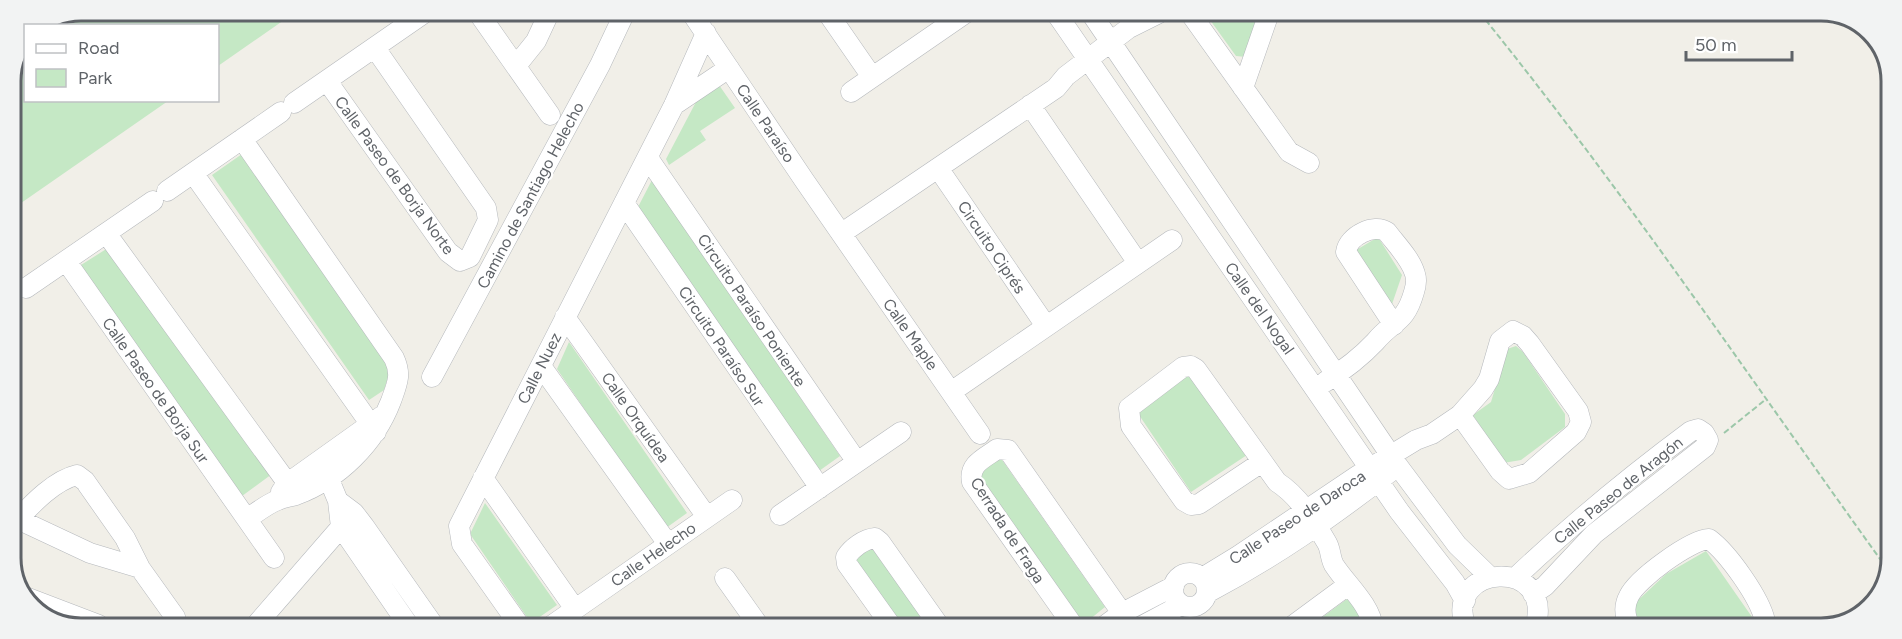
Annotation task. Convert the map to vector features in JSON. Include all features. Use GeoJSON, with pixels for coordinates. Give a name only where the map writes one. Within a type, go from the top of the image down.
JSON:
{"type":"FeatureCollection","features":[{"type":"Feature","properties":{"kind":"street","name":"Calle Paseo de Borja Norte"},"geometry":{"type":"LineString","coordinates":[[106,233],[413,21]]}},
{"type":"Feature","properties":{"kind":"street"},"geometry":{"type":"LineString","coordinates":[[484,21],[550,115]]}},
{"type":"Feature","properties":{"kind":"street"},"geometry":{"type":"LineString","coordinates":[[516,66],[536,41],[545,21]]}},
{"type":"Feature","properties":{"kind":"street","name":"Camino de Santiago Helecho"},"geometry":{"type":"LineString","coordinates":[[432,377],[600,65],[621,21]]}},
{"type":"Feature","properties":{"kind":"street","name":"Calle Paraíso"},"geometry":{"type":"LineString","coordinates":[[698,21],[842,233]]}},
{"type":"Feature","properties":{"kind":"street"},"geometry":{"type":"LineString","coordinates":[[833,21],[872,78]]}},
{"type":"Feature","properties":{"kind":"street"},"geometry":{"type":"LineString","coordinates":[[851,92],[954,21]]}},
{"type":"Feature","properties":{"kind":"street","name":"Calle del Nogal"},"geometry":{"type":"LineString","coordinates":[[1062,21],[1399,511],[1455,583],[1465,602]]}},
{"type":"Feature","properties":{"kind":"street","name":"Calle del Nogal"},"geometry":{"type":"LineString","coordinates":[[1096,21],[1394,461],[1457,545],[1490,577]]}},
{"type":"Feature","properties":{"kind":"street"},"geometry":{"type":"LineString","coordinates":[[842,233],[1056,88],[1066,76],[1141,32],[1150,21]]}},
{"type":"Feature","properties":{"kind":"street"},"geometry":{"type":"LineString","coordinates":[[1196,21],[1289,152],[1309,163]]}},
{"type":"Feature","properties":{"kind":"street"},"geometry":{"type":"LineString","coordinates":[[1243,88],[1266,21]]}},
{"type":"Feature","properties":{"kind":"street","name":"Calle Nuez"},"geometry":{"type":"LineString","coordinates":[[515,618],[459,537],[461,520],[648,158],[706,33]]}},
{"type":"Feature","properties":{"kind":"street","name":"Calle Paseo de Borja Norte"},"geometry":{"type":"LineString","coordinates":[[327,81],[448,252],[460,261],[470,257],[488,220],[486,208],[375,48]]}},
{"type":"Feature","properties":{"kind":"street","name":"Calle Nuez"},"geometry":{"type":"LineString","coordinates":[[674,105],[729,68]]}},
{"type":"Feature","properties":{"kind":"street"},"geometry":{"type":"LineString","coordinates":[[1030,105],[1138,263]]}},
{"type":"Feature","properties":{"kind":"street"},"geometry":{"type":"LineString","coordinates":[[242,139],[394,358],[400,370],[400,378],[378,423],[325,468],[247,519]]}},
{"type":"Feature","properties":{"kind":"street","name":"Circuito Paraíso Poniente"},"geometry":{"type":"LineString","coordinates":[[648,158],[857,462]]}},
{"type":"Feature","properties":{"kind":"street","name":"Circuito Ciprés"},"geometry":{"type":"LineString","coordinates":[[938,168],[1046,326]]}},
{"type":"Feature","properties":{"kind":"street"},"geometry":{"type":"LineString","coordinates":[[193,173],[378,423]]}},
{"type":"Feature","properties":{"kind":"street","name":"Circuito Paraíso Sur"},"geometry":{"type":"LineString","coordinates":[[624,203],[820,488]]}},
{"type":"Feature","properties":{"kind":"street"},"geometry":{"type":"LineString","coordinates":[[1312,383],[1332,370],[1364,356],[1375,341],[1394,325],[1409,310],[1416,285],[1415,272],[1387,231],[1380,227],[1370,228],[1349,243],[1346,252],[1394,325]]}},
{"type":"Feature","properties":{"kind":"street"},"geometry":{"type":"LineString","coordinates":[[26,288],[106,233],[292,489]]}},
{"type":"Feature","properties":{"kind":"street","name":"Calle Maple"},"geometry":{"type":"LineString","coordinates":[[842,233],[980,434]]}},
{"type":"Feature","properties":{"kind":"street"},"geometry":{"type":"LineString","coordinates":[[951,392],[1172,240]]}},
{"type":"Feature","properties":{"kind":"street","name":"Calle Paseo de Borja Sur"},"geometry":{"type":"LineString","coordinates":[[66,261],[274,558]]}},
{"type":"Feature","properties":{"kind":"street","name":"Calle Orquídea"},"geometry":{"type":"LineString","coordinates":[[565,318],[707,517]]}},
{"type":"Feature","properties":{"kind":"street","name":"Calle Paseo de Daroca"},"geometry":{"type":"LineString","coordinates":[[1204,585],[1261,565],[1311,532],[1394,461],[1422,449],[1432,434],[1460,415],[1483,389],[1489,379],[1500,341],[1513,331],[1523,336],[1571,402],[1580,417],[1580,427],[1529,473],[1509,479],[1500,471],[1460,415]]}},
{"type":"Feature","properties":{"kind":"street"},"geometry":{"type":"LineString","coordinates":[[541,366],[668,544]]}},
{"type":"Feature","properties":{"kind":"street"},"geometry":{"type":"LineString","coordinates":[[1262,462],[1198,504],[1191,505],[1184,501],[1131,426],[1129,408],[1183,367],[1191,366],[1201,374],[1277,482],[1294,496],[1300,516],[1311,532],[1317,553],[1332,562],[1368,611],[1370,618]]}},
{"type":"Feature","properties":{"kind":"street","name":"Calle Paseo de Aragón"},"geometry":{"type":"LineString","coordinates":[[1515,578],[1593,506],[1691,431],[1701,430],[1708,440],[1705,447],[1594,534],[1545,586],[1533,594]]}},
{"type":"Feature","properties":{"kind":"street"},"geometry":{"type":"LineString","coordinates":[[780,515],[901,432]]}},
{"type":"Feature","properties":{"kind":"street","name":"Cerrada de Fraga"},"geometry":{"type":"LineString","coordinates":[[1068,618],[972,482],[970,474],[973,467],[997,449],[1008,450],[1122,613]]}},
{"type":"Feature","properties":{"kind":"street"},"geometry":{"type":"LineString","coordinates":[[325,468],[348,520],[404,618]]}},
{"type":"Feature","properties":{"kind":"street"},"geometry":{"type":"LineString","coordinates":[[21,513],[68,478],[77,475],[85,481],[125,538],[140,568],[176,618]]}},
{"type":"Feature","properties":{"kind":"street","name":"Calle Paseo de Daroca"},"geometry":{"type":"LineString","coordinates":[[1204,585],[1300,516],[1375,475]]}},
{"type":"Feature","properties":{"kind":"street"},"geometry":{"type":"LineString","coordinates":[[483,478],[575,609]]}},
{"type":"Feature","properties":{"kind":"street","name":"Calle Helecho"},"geometry":{"type":"LineString","coordinates":[[562,618],[732,500]]}},
{"type":"Feature","properties":{"kind":"street"},"geometry":{"type":"LineString","coordinates":[[262,618],[348,520]]}},
{"type":"Feature","properties":{"kind":"street"},"geometry":{"type":"LineString","coordinates":[[348,520],[428,618]]}},
{"type":"Feature","properties":{"kind":"street"},"geometry":{"type":"LineString","coordinates":[[21,521],[90,553],[140,568]]}},
{"type":"Feature","properties":{"kind":"street"},"geometry":{"type":"LineString","coordinates":[[886,618],[847,564],[846,557],[849,552],[868,539],[875,538],[880,542],[934,618]]}},
{"type":"Feature","properties":{"kind":"street"},"geometry":{"type":"LineString","coordinates":[[1626,618],[1626,605],[1636,587],[1691,544],[1708,539],[1722,550],[1759,603],[1764,618]]}},
{"type":"Feature","properties":{"kind":"street"},"geometry":{"type":"LineString","coordinates":[[1115,618],[1174,586],[1185,574],[1204,585],[1197,606],[1181,605],[1157,618]]}},
{"type":"Feature","properties":{"kind":"street"},"geometry":{"type":"LineString","coordinates":[[1465,618],[1465,602],[1474,586],[1490,577],[1503,575],[1515,578],[1533,594],[1538,605],[1538,618]]}},
{"type":"Feature","properties":{"kind":"street"},"geometry":{"type":"LineString","coordinates":[[725,578],[747,618]]}},
{"type":"Feature","properties":{"kind":"street"},"geometry":{"type":"LineString","coordinates":[[1303,618],[1348,585]]}},
{"type":"Feature","properties":{"kind":"street"},"geometry":{"type":"LineString","coordinates":[[1174,586],[1174,597],[1181,605]]}},
{"type":"Feature","properties":{"kind":"street"},"geometry":{"type":"LineString","coordinates":[[41,603],[80,618]]}},
{"type":"Feature","properties":{"kind":"path"},"geometry":{"type":"LineString","coordinates":[[1486,21],[1538,85],[1645,229],[1881,560]]}},
{"type":"Feature","properties":{"kind":"path"},"geometry":{"type":"LineString","coordinates":[[1708,440],[1717,438],[1766,400]]}},
{"type":"Feature","properties":{"kind":"green space"},"geometry":{"type":"Polygon","coordinates":[[[81,21],[283,21],[219,65],[219,24],[64,24],[81,21]]]}},
{"type":"Feature","properties":{"kind":"green space"},"geometry":{"type":"Polygon","coordinates":[[[1211,21],[1259,21],[1246,57],[1236,56],[1211,21]]]}},
{"type":"Feature","properties":{"kind":"green space"},"geometry":{"type":"Polygon","coordinates":[[[24,64],[24,102],[167,102],[21,203],[21,81],[24,64]]]}},
{"type":"Feature","properties":{"kind":"green space"},"geometry":{"type":"Polygon","coordinates":[[[719,85],[735,108],[700,131],[706,140],[669,165],[666,159],[697,100],[719,85]]]}},
{"type":"Feature","properties":{"kind":"green space"},"geometry":{"type":"Polygon","coordinates":[[[242,154],[391,368],[384,390],[369,400],[212,175],[242,154]]]}},
{"type":"Feature","properties":{"kind":"green space"},"geometry":{"type":"Polygon","coordinates":[[[652,180],[840,456],[819,471],[638,207],[652,180]]]}},
{"type":"Feature","properties":{"kind":"green space"},"geometry":{"type":"Polygon","coordinates":[[[1378,237],[1402,275],[1391,307],[1353,252],[1378,237]]]}},
{"type":"Feature","properties":{"kind":"green space"},"geometry":{"type":"Polygon","coordinates":[[[111,246],[272,474],[242,496],[81,265],[111,246]]]}},
{"type":"Feature","properties":{"kind":"green space"},"geometry":{"type":"Polygon","coordinates":[[[569,342],[687,513],[666,528],[557,369],[569,342]]]}},
{"type":"Feature","properties":{"kind":"green space"},"geometry":{"type":"Polygon","coordinates":[[[1516,346],[1523,352],[1565,414],[1565,427],[1521,460],[1503,463],[1473,415],[1491,402],[1507,349],[1516,346]]]}},
{"type":"Feature","properties":{"kind":"green space"},"geometry":{"type":"Polygon","coordinates":[[[1189,371],[1247,455],[1191,492],[1137,412],[1189,371]]]}},
{"type":"Feature","properties":{"kind":"green space"},"geometry":{"type":"Polygon","coordinates":[[[1000,457],[1105,607],[1091,618],[1080,618],[977,473],[1000,457]]]}},
{"type":"Feature","properties":{"kind":"green space"},"geometry":{"type":"Polygon","coordinates":[[[485,503],[557,605],[538,618],[528,618],[470,534],[485,503]]]}},
{"type":"Feature","properties":{"kind":"green space"},"geometry":{"type":"Polygon","coordinates":[[[874,545],[925,618],[897,618],[855,559],[874,545]]]}},
{"type":"Feature","properties":{"kind":"green space"},"geometry":{"type":"Polygon","coordinates":[[[1706,551],[1752,617],[1635,618],[1634,604],[1666,574],[1706,551]]]}},
{"type":"Feature","properties":{"kind":"green space"},"geometry":{"type":"Polygon","coordinates":[[[1347,599],[1359,609],[1363,618],[1321,618],[1347,599]]]}}]}
